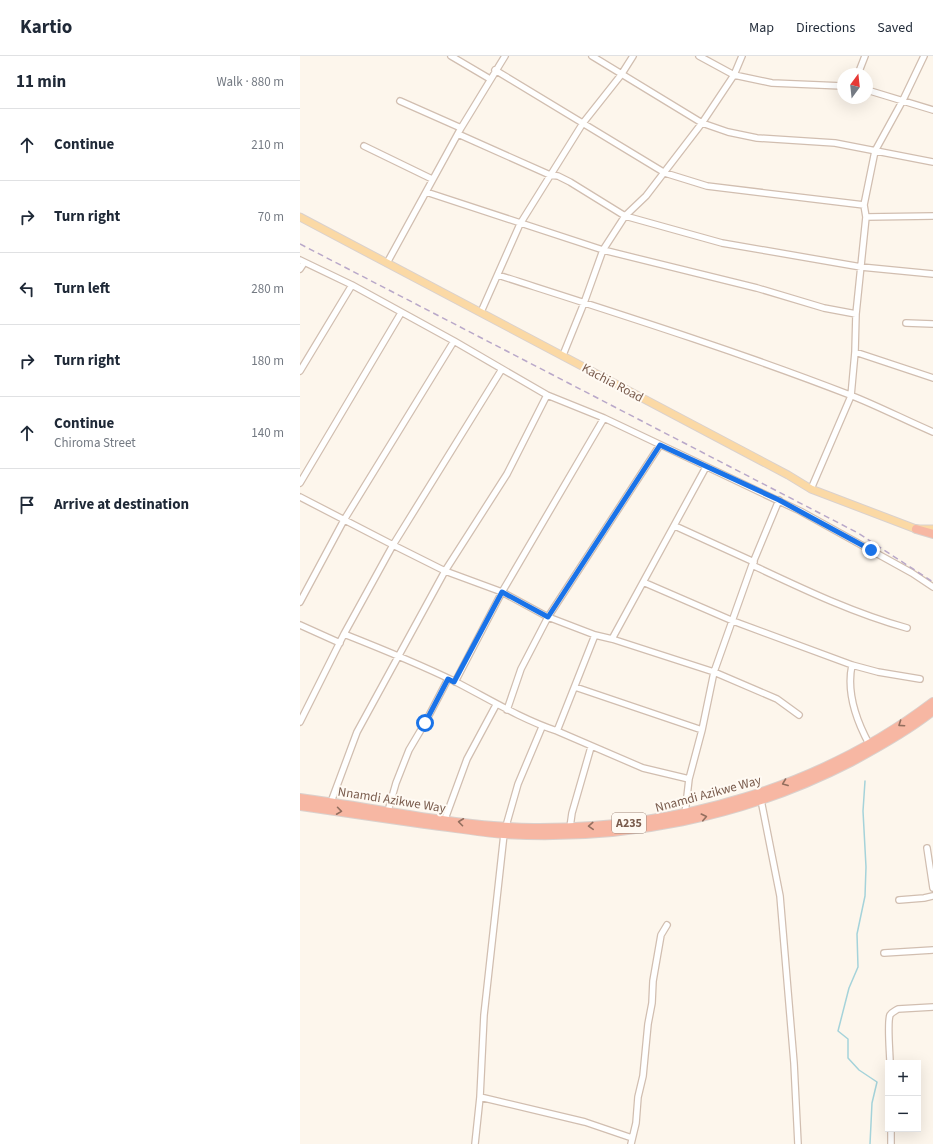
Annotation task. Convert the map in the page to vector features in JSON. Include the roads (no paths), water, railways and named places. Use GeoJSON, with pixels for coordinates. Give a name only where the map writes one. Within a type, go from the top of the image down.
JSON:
{"type":"FeatureCollection","features":[{"type":"Feature","properties":{"kind":"highway"},"geometry":{"type":"LineString","coordinates":[[916,529],[933,534]]}},
{"type":"Feature","properties":{"kind":"highway","name":"Nnamdi Azikwe Way"},"geometry":{"type":"LineString","coordinates":[[300,798],[445,819],[505,830],[617,825],[661,819],[747,797],[829,764],[869,744],[933,702]]}},
{"type":"Feature","properties":{"kind":"highway","name":"Nnamdi Azikwe Way"},"geometry":{"type":"LineString","coordinates":[[300,806],[505,830],[568,835],[639,829],[705,817],[761,800],[812,781],[868,753],[901,734],[933,711]]}},
{"type":"Feature","properties":{"kind":"main road","name":"Kachia Road"},"geometry":{"type":"LineString","coordinates":[[300,217],[563,355],[788,475],[811,489],[916,529],[933,529]]}},
{"type":"Feature","properties":{"kind":"street"},"geometry":{"type":"LineString","coordinates":[[451,56],[490,78]]}},
{"type":"Feature","properties":{"kind":"street"},"geometry":{"type":"LineString","coordinates":[[387,263],[459,131],[490,78],[505,56]]}},
{"type":"Feature","properties":{"kind":"street"},"geometry":{"type":"LineString","coordinates":[[592,56],[702,123],[728,132],[757,138],[836,143],[933,162]]}},
{"type":"Feature","properties":{"kind":"street"},"geometry":{"type":"LineString","coordinates":[[481,312],[520,224],[583,123],[621,75],[633,56]]}},
{"type":"Feature","properties":{"kind":"street"},"geometry":{"type":"LineString","coordinates":[[699,56],[734,75],[772,83],[837,86]]}},
{"type":"Feature","properties":{"kind":"street"},"geometry":{"type":"LineString","coordinates":[[563,355],[603,250],[625,216],[646,196],[702,123],[734,75],[742,56]]}},
{"type":"Feature","properties":{"kind":"street"},"geometry":{"type":"LineString","coordinates":[[860,68],[865,56]]}},
{"type":"Feature","properties":{"kind":"street"},"geometry":{"type":"LineString","coordinates":[[811,489],[851,396],[855,352],[856,314],[866,217],[864,205],[875,151],[903,100],[924,56]]}},
{"type":"Feature","properties":{"kind":"street"},"geometry":{"type":"LineString","coordinates":[[495,70],[665,173],[707,186],[864,205]]}},
{"type":"Feature","properties":{"kind":"street"},"geometry":{"type":"LineString","coordinates":[[873,92],[933,110]]}},
{"type":"Feature","properties":{"kind":"street"},"geometry":{"type":"LineString","coordinates":[[400,101],[459,131],[570,182],[625,216],[722,243],[861,267],[933,274]]}},
{"type":"Feature","properties":{"kind":"street"},"geometry":{"type":"LineString","coordinates":[[364,146],[432,179]]}},
{"type":"Feature","properties":{"kind":"street"},"geometry":{"type":"LineString","coordinates":[[426,192],[603,250],[757,288],[824,308],[856,314]]}},
{"type":"Feature","properties":{"kind":"street"},"geometry":{"type":"LineString","coordinates":[[866,217],[933,216]]}},
{"type":"Feature","properties":{"kind":"street"},"geometry":{"type":"LineString","coordinates":[[300,269],[302,261],[352,285],[454,341],[547,395],[604,418],[779,500],[912,573],[933,587]]}},
{"type":"Feature","properties":{"kind":"street"},"geometry":{"type":"LineString","coordinates":[[498,276],[680,334],[851,396],[933,432]]}},
{"type":"Feature","properties":{"kind":"street"},"geometry":{"type":"LineString","coordinates":[[300,371],[352,285]]}},
{"type":"Feature","properties":{"kind":"street"},"geometry":{"type":"LineString","coordinates":[[300,483],[401,313]]}},
{"type":"Feature","properties":{"kind":"street"},"geometry":{"type":"LineString","coordinates":[[906,323],[933,324]]}},
{"type":"Feature","properties":{"kind":"street"},"geometry":{"type":"LineString","coordinates":[[300,602],[344,520],[454,341]]}},
{"type":"Feature","properties":{"kind":"street"},"geometry":{"type":"LineString","coordinates":[[855,352],[933,378]]}},
{"type":"Feature","properties":{"kind":"street"},"geometry":{"type":"LineString","coordinates":[[300,722],[344,634],[393,545],[502,369]]}},
{"type":"Feature","properties":{"kind":"street"},"geometry":{"type":"LineString","coordinates":[[331,802],[357,732],[445,570],[507,474],[547,395]]}},
{"type":"Feature","properties":{"kind":"street"},"geometry":{"type":"LineString","coordinates":[[454,682],[502,592],[604,418]]}},
{"type":"Feature","properties":{"kind":"street"},"geometry":{"type":"LineString","coordinates":[[507,710],[521,669],[548,617],[660,445]]}},
{"type":"Feature","properties":{"kind":"street"},"geometry":{"type":"LineString","coordinates":[[612,639],[706,467]]}},
{"type":"Feature","properties":{"kind":"street"},"geometry":{"type":"LineString","coordinates":[[300,497],[393,545],[445,570],[502,592],[548,617],[595,635],[612,639],[714,672],[777,699],[799,714]]}},
{"type":"Feature","properties":{"kind":"street"},"geometry":{"type":"LineString","coordinates":[[685,814],[689,780],[702,730],[714,672],[753,564],[779,500]]}},
{"type":"Feature","properties":{"kind":"street"},"geometry":{"type":"LineString","coordinates":[[674,526],[816,595],[882,621],[907,628]]}},
{"type":"Feature","properties":{"kind":"street"},"geometry":{"type":"LineString","coordinates":[[643,582],[733,621],[852,665],[878,672],[920,679]]}},
{"type":"Feature","properties":{"kind":"street"},"geometry":{"type":"LineString","coordinates":[[300,625],[340,643]]}},
{"type":"Feature","properties":{"kind":"street"},"geometry":{"type":"LineString","coordinates":[[344,634],[398,655],[454,682],[496,705],[591,747],[644,768],[689,780]]}},
{"type":"Feature","properties":{"kind":"street"},"geometry":{"type":"LineString","coordinates":[[557,731],[595,635]]}},
{"type":"Feature","properties":{"kind":"street"},"geometry":{"type":"LineString","coordinates":[[852,665],[850,675],[850,692],[853,708],[869,744]]}},
{"type":"Feature","properties":{"kind":"street"},"geometry":{"type":"LineString","coordinates":[[388,811],[408,750],[425,723],[448,679]]}},
{"type":"Feature","properties":{"kind":"street"},"geometry":{"type":"LineString","coordinates":[[575,687],[702,730]]}},
{"type":"Feature","properties":{"kind":"street"},"geometry":{"type":"LineString","coordinates":[[445,819],[467,759],[496,705]]}},
{"type":"Feature","properties":{"kind":"street"},"geometry":{"type":"LineString","coordinates":[[475,1144],[480,1097],[484,1015],[505,830],[518,784],[542,726]]}},
{"type":"Feature","properties":{"kind":"street"},"geometry":{"type":"LineString","coordinates":[[570,827],[572,813],[591,747]]}},
{"type":"Feature","properties":{"kind":"street"},"geometry":{"type":"LineString","coordinates":[[761,800],[780,896],[794,1064],[798,1144]]}},
{"type":"Feature","properties":{"kind":"street"},"geometry":{"type":"LineString","coordinates":[[927,848],[933,888]]}},
{"type":"Feature","properties":{"kind":"street"},"geometry":{"type":"LineString","coordinates":[[899,900],[933,896]]}},
{"type":"Feature","properties":{"kind":"street"},"geometry":{"type":"LineString","coordinates":[[480,1097],[585,1122],[632,1141],[636,1123],[638,1098],[643,1076],[648,1024],[652,1003],[653,981],[661,935],[668,925]]}},
{"type":"Feature","properties":{"kind":"street"},"geometry":{"type":"LineString","coordinates":[[884,953],[933,950]]}},
{"type":"Feature","properties":{"kind":"street"},"geometry":{"type":"LineString","coordinates":[[890,1060],[890,1015],[898,1009],[933,1007]]}},
{"type":"Feature","properties":{"kind":"street"},"geometry":{"type":"LineString","coordinates":[[891,1132],[891,1144]]}},
{"type":"Feature","properties":{"kind":"waterway"},"geometry":{"type":"LineString","coordinates":[[865,781],[863,811],[866,867],[865,896],[857,934],[858,967],[849,988],[838,1031],[848,1039],[848,1058],[859,1070],[877,1082],[872,1103],[870,1144]]}},
{"type":"Feature","properties":{"kind":"railway"},"geometry":{"type":"LineString","coordinates":[[300,244],[858,533],[933,582]]}}]}
